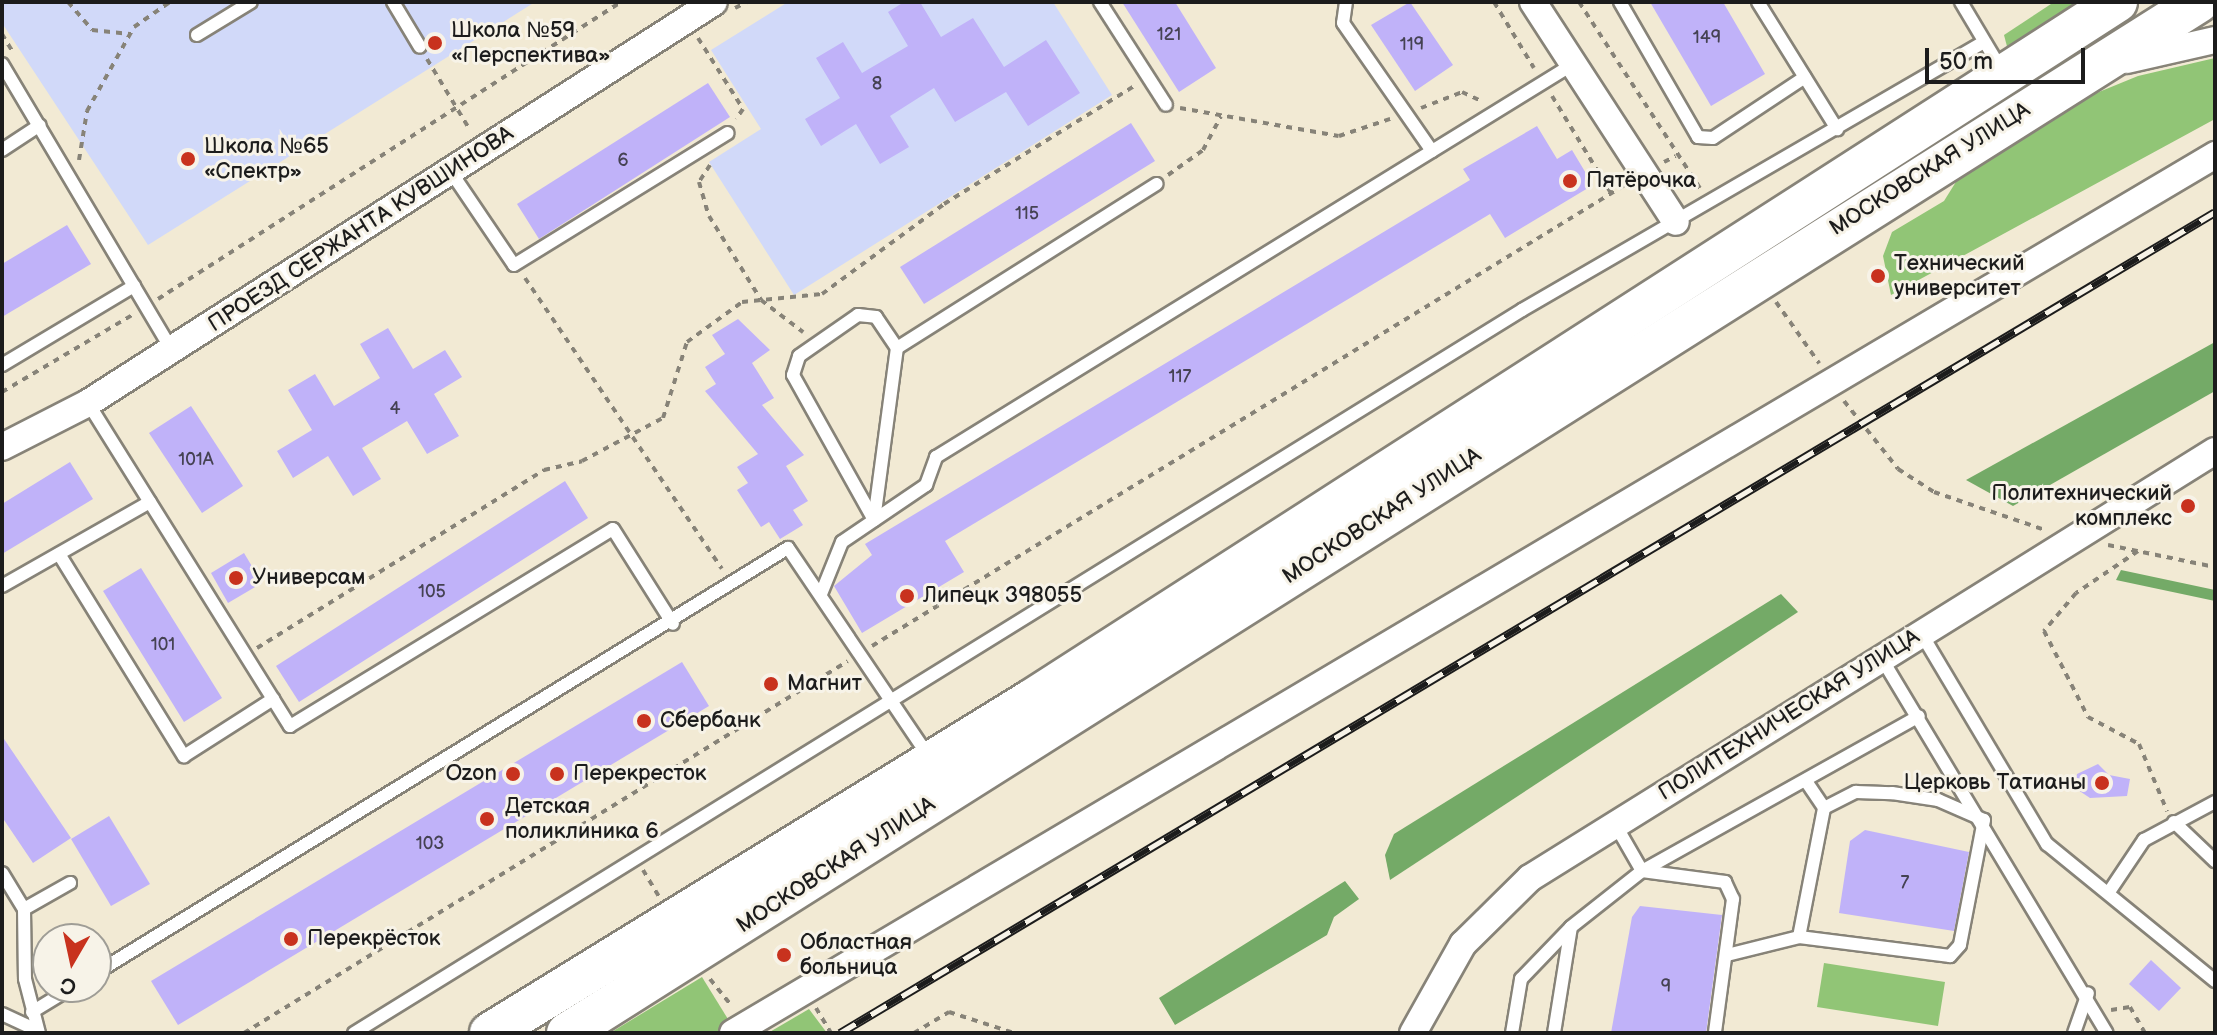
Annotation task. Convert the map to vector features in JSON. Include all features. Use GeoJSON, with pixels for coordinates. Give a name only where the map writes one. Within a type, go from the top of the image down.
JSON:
{"type":"FeatureCollection","features":[{"type":"Feature","properties":{"kind":"main road","name":"МОСКОВСКАЯ УЛИЦА"},"geometry":{"type":"LineString","coordinates":[[490,1033],[931,760],[2117,2]]}},
{"type":"Feature","properties":{"kind":"main road","name":"МОСКОВСКАЯ УЛИЦА"},"geometry":{"type":"LineString","coordinates":[[567,1033],[2078,75],[2199,2]]}},
{"type":"Feature","properties":{"kind":"street","name":"ПРОЕЗД СЕРЖАНТА КУВШИНОВА"},"geometry":{"type":"LineString","coordinates":[[2,447],[88,403],[714,2]]}},
{"type":"Feature","properties":{"kind":"street"},"geometry":{"type":"LineString","coordinates":[[1533,2],[1676,222]]}},
{"type":"Feature","properties":{"kind":"street"},"geometry":{"type":"LineString","coordinates":[[2078,75],[2215,40]]}},
{"type":"Feature","properties":{"kind":"street"},"geometry":{"type":"LineString","coordinates":[[733,1033],[1830,379],[2215,155]]}},
{"type":"Feature","properties":{"kind":"street","name":"ПОЛИТЕХНИЧЕСКАЯ УЛИЦА"},"geometry":{"type":"LineString","coordinates":[[1413,1033],[1463,944],[1530,878],[2071,537],[2215,451]]}},
{"type":"Feature","properties":{"kind":"lane"},"geometry":{"type":"LineString","coordinates":[[197,35],[251,2]]}},
{"type":"Feature","properties":{"kind":"lane"},"geometry":{"type":"LineString","coordinates":[[393,2],[420,47]]}},
{"type":"Feature","properties":{"kind":"lane"},"geometry":{"type":"LineString","coordinates":[[1100,2],[1166,105]]}},
{"type":"Feature","properties":{"kind":"lane"},"geometry":{"type":"LineString","coordinates":[[1346,2],[1343,23],[1432,151]]}},
{"type":"Feature","properties":{"kind":"lane"},"geometry":{"type":"LineString","coordinates":[[1620,2],[1698,137],[1713,138],[1805,77]]}},
{"type":"Feature","properties":{"kind":"lane"},"geometry":{"type":"LineString","coordinates":[[1758,2],[1837,129]]}},
{"type":"Feature","properties":{"kind":"lane"},"geometry":{"type":"LineString","coordinates":[[1961,2],[2004,76]]}},
{"type":"Feature","properties":{"kind":"lane"},"geometry":{"type":"LineString","coordinates":[[358,1032],[1522,310],[1984,42]]}},
{"type":"Feature","properties":{"kind":"lane"},"geometry":{"type":"LineString","coordinates":[[2,64],[172,350]]}},
{"type":"Feature","properties":{"kind":"lane"},"geometry":{"type":"LineString","coordinates":[[821,594],[842,542],[926,485],[936,457],[1573,64]]}},
{"type":"Feature","properties":{"kind":"lane"},"geometry":{"type":"LineString","coordinates":[[2,150],[40,125]]}},
{"type":"Feature","properties":{"kind":"lane"},"geometry":{"type":"LineString","coordinates":[[451,172],[514,265],[728,133]]}},
{"type":"Feature","properties":{"kind":"lane"},"geometry":{"type":"LineString","coordinates":[[897,348],[1156,184]]}},
{"type":"Feature","properties":{"kind":"lane"},"geometry":{"type":"LineString","coordinates":[[2,365],[134,286]]}},
{"type":"Feature","properties":{"kind":"lane"},"geometry":{"type":"LineString","coordinates":[[858,315],[876,317],[897,348],[874,520],[793,375],[799,356],[858,315]]}},
{"type":"Feature","properties":{"kind":"lane"},"geometry":{"type":"LineString","coordinates":[[88,403],[290,726],[613,529],[673,624]]}},
{"type":"Feature","properties":{"kind":"lane"},"geometry":{"type":"LineString","coordinates":[[2,586],[150,502]]}},
{"type":"Feature","properties":{"kind":"lane"},"geometry":{"type":"LineString","coordinates":[[112,963],[673,624],[788,548],[896,701],[931,760]]}},
{"type":"Feature","properties":{"kind":"lane"},"geometry":{"type":"LineString","coordinates":[[59,554],[184,756],[273,699]]}},
{"type":"Feature","properties":{"kind":"lane"},"geometry":{"type":"LineString","coordinates":[[1921,633],[2047,844],[2081,878],[2109,892],[2215,981]]}},
{"type":"Feature","properties":{"kind":"lane"},"geometry":{"type":"LineString","coordinates":[[1881,658],[1984,820],[2088,993],[2107,1033]]}},
{"type":"Feature","properties":{"kind":"lane"},"geometry":{"type":"LineString","coordinates":[[1512,1033],[1521,979],[1571,927],[1642,871],[1919,716]]}},
{"type":"Feature","properties":{"kind":"lane"},"geometry":{"type":"LineString","coordinates":[[1799,937],[1824,808],[1806,781]]}},
{"type":"Feature","properties":{"kind":"lane"},"geometry":{"type":"LineString","coordinates":[[1824,808],[1856,792],[1892,793],[1938,800],[1984,820]]}},
{"type":"Feature","properties":{"kind":"lane"},"geometry":{"type":"LineString","coordinates":[[2109,892],[2144,840],[2215,802]]}},
{"type":"Feature","properties":{"kind":"lane"},"geometry":{"type":"LineString","coordinates":[[1727,955],[1799,937],[1950,956],[1960,945],[1984,820]]}},
{"type":"Feature","properties":{"kind":"lane"},"geometry":{"type":"LineString","coordinates":[[2174,822],[2215,861]]}},
{"type":"Feature","properties":{"kind":"lane"},"geometry":{"type":"LineString","coordinates":[[1615,824],[1642,871]]}},
{"type":"Feature","properties":{"kind":"lane"},"geometry":{"type":"LineString","coordinates":[[1642,871],[1725,882],[1733,899],[1715,1033]]}},
{"type":"Feature","properties":{"kind":"lane"},"geometry":{"type":"LineString","coordinates":[[2,873],[24,909],[36,1032]]}},
{"type":"Feature","properties":{"kind":"lane"},"geometry":{"type":"LineString","coordinates":[[24,909],[70,883]]}},
{"type":"Feature","properties":{"kind":"lane"},"geometry":{"type":"LineString","coordinates":[[1554,1033],[1571,927]]}},
{"type":"Feature","properties":{"kind":"lane"},"geometry":{"type":"LineString","coordinates":[[2074,1033],[2088,993]]}},
{"type":"Feature","properties":{"kind":"lane"},"geometry":{"type":"LineString","coordinates":[[32,1012],[47,1003]]}},
{"type":"Feature","properties":{"kind":"lane"},"geometry":{"type":"LineString","coordinates":[[2,1014],[36,1032]]}},
{"type":"Feature","properties":{"kind":"path"},"geometry":{"type":"LineString","coordinates":[[68,2],[92,30],[130,34]]}},
{"type":"Feature","properties":{"kind":"path"},"geometry":{"type":"LineString","coordinates":[[79,160],[87,111],[130,34],[170,2]]}},
{"type":"Feature","properties":{"kind":"path"},"geometry":{"type":"LineString","coordinates":[[2,392],[146,306],[621,2]]}},
{"type":"Feature","properties":{"kind":"path"},"geometry":{"type":"LineString","coordinates":[[1579,2],[1676,156],[1710,203]]}},
{"type":"Feature","properties":{"kind":"path"},"geometry":{"type":"LineString","coordinates":[[693,30],[743,109],[699,182],[709,216],[761,300],[817,344]]}},
{"type":"Feature","properties":{"kind":"path"},"geometry":{"type":"LineString","coordinates":[[420,47],[482,152]]}},
{"type":"Feature","properties":{"kind":"path"},"geometry":{"type":"LineString","coordinates":[[245,655],[544,470],[582,461],[663,418],[687,342],[742,302],[822,294],[944,204],[1148,77]]}},
{"type":"Feature","properties":{"kind":"path"},"geometry":{"type":"LineString","coordinates":[[1166,105],[1339,136],[1407,115],[1462,92],[1501,109]]}},
{"type":"Feature","properties":{"kind":"path"},"geometry":{"type":"LineString","coordinates":[[1156,184],[1203,150],[1221,116]]}},
{"type":"Feature","properties":{"kind":"path"},"geometry":{"type":"LineString","coordinates":[[244,1033],[1676,156]]}},
{"type":"Feature","properties":{"kind":"path"},"geometry":{"type":"LineString","coordinates":[[521,261],[525,279],[732,584]]}},
{"type":"Feature","properties":{"kind":"path"},"geometry":{"type":"LineString","coordinates":[[1759,277],[1860,427],[1922,484],[1988,514],[2071,537],[2215,567]]}},
{"type":"Feature","properties":{"kind":"path"},"geometry":{"type":"LineString","coordinates":[[2138,551],[2076,593],[2044,631],[2088,717],[2139,744],[2174,822]]}},
{"type":"Feature","properties":{"kind":"path"},"geometry":{"type":"LineString","coordinates":[[2097,1012],[2130,1007],[2145,1033]]}},
{"type":"Feature","properties":{"kind":"path"},"geometry":{"type":"LineString","coordinates":[[914,1033],[949,1012],[1014,1033]]}},
{"type":"Feature","properties":{"kind":"shaded area","name":"Школа №65 «Спектр»"},"geometry":{"type":"Polygon","coordinates":[[[2,2],[535,2],[148,245],[2,23],[2,2]]]}},
{"type":"Feature","properties":{"kind":"shaded area"},"geometry":{"type":"Polygon","coordinates":[[[788,2],[1053,2],[1112,95],[794,295],[709,162],[761,129],[711,50],[788,2]]]}},
{"type":"Feature","properties":{"kind":"green space"},"geometry":{"type":"Polygon","coordinates":[[[2054,2],[2098,2],[2009,54],[2004,35],[2054,2]]]}},
{"type":"Feature","properties":{"kind":"green space"},"geometry":{"type":"Polygon","coordinates":[[[2215,58],[2215,119],[1891,295],[1883,256],[1892,232],[1944,201],[1959,177],[2072,103],[2138,76],[2215,58]]]}},
{"type":"Feature","properties":{"kind":"green space"},"geometry":{"type":"Polygon","coordinates":[[[2215,342],[2215,391],[2013,506],[1966,480],[2215,342]]]}},
{"type":"Feature","properties":{"kind":"green space"},"geometry":{"type":"Polygon","coordinates":[[[2121,570],[2215,590],[2215,601],[2116,580],[2121,570]]]}},
{"type":"Feature","properties":{"kind":"green space"},"geometry":{"type":"Polygon","coordinates":[[[1781,594],[1798,612],[1390,880],[1385,855],[1394,834],[1781,594]]]}},
{"type":"Feature","properties":{"kind":"green space"},"geometry":{"type":"Polygon","coordinates":[[[1345,881],[1359,899],[1334,917],[1327,935],[1175,1025],[1159,998],[1345,881]]]}},
{"type":"Feature","properties":{"kind":"green space"},"geometry":{"type":"Polygon","coordinates":[[[1824,963],[1945,982],[1938,1026],[1817,1007],[1824,963]]]}},
{"type":"Feature","properties":{"kind":"green space"},"geometry":{"type":"Polygon","coordinates":[[[702,977],[731,1024],[716,1033],[610,1033],[702,977]]]}},
{"type":"Feature","properties":{"kind":"green space"},"geometry":{"type":"Polygon","coordinates":[[[809,1009],[827,1033],[768,1033],[809,1009]]]}},
{"type":"Feature","properties":{"kind":"building"},"geometry":{"type":"Polygon","coordinates":[[[904,2],[920,2],[941,37],[973,18],[1004,67],[1046,40],[1080,93],[1028,126],[1006,92],[955,122],[934,88],[890,116],[909,147],[880,164],[856,124],[821,146],[805,119],[840,98],[816,58],[843,42],[862,73],[908,46],[888,12],[904,2]]]}},
{"type":"Feature","properties":{"kind":"building"},"geometry":{"type":"Polygon","coordinates":[[[1122,2],[1175,2],[1216,68],[1179,92],[1122,2]]]}},
{"type":"Feature","properties":{"kind":"building"},"geometry":{"type":"Polygon","coordinates":[[[1410,2],[1453,65],[1415,91],[1371,25],[1410,2]]]}},
{"type":"Feature","properties":{"kind":"building"},"geometry":{"type":"Polygon","coordinates":[[[1650,2],[1723,2],[1765,74],[1711,106],[1650,2]]]}},
{"type":"Feature","properties":{"kind":"building"},"geometry":{"type":"Polygon","coordinates":[[[708,83],[730,117],[539,239],[517,204],[708,83]]]}},
{"type":"Feature","properties":{"kind":"building"},"geometry":{"type":"Polygon","coordinates":[[[1131,123],[1155,161],[924,304],[900,267],[1131,123]]]}},
{"type":"Feature","properties":{"kind":"building"},"geometry":{"type":"Polygon","coordinates":[[[1537,126],[1557,159],[1572,150],[1593,185],[1505,238],[1490,214],[945,541],[964,572],[862,633],[834,586],[872,555],[865,544],[1470,180],[1463,169],[1537,126]]]}},
{"type":"Feature","properties":{"kind":"building"},"geometry":{"type":"Polygon","coordinates":[[[67,225],[91,264],[2,317],[2,264],[67,225]]]}},
{"type":"Feature","properties":{"kind":"building"},"geometry":{"type":"Polygon","coordinates":[[[738,319],[770,350],[752,363],[774,398],[762,405],[804,455],[786,466],[808,501],[793,510],[803,525],[780,539],[769,522],[761,527],[737,490],[748,483],[737,467],[758,454],[705,391],[716,384],[705,367],[725,354],[712,335],[738,319]]]}},
{"type":"Feature","properties":{"kind":"building"},"geometry":{"type":"Polygon","coordinates":[[[388,328],[413,369],[445,350],[462,377],[434,394],[459,436],[427,454],[407,421],[362,448],[381,479],[353,496],[328,456],[293,478],[277,451],[312,430],[288,390],[315,374],[334,406],[380,378],[360,344],[388,328]]]}},
{"type":"Feature","properties":{"kind":"building"},"geometry":{"type":"Polygon","coordinates":[[[191,406],[243,486],[202,513],[149,433],[191,406]]]}},
{"type":"Feature","properties":{"kind":"building"},"geometry":{"type":"Polygon","coordinates":[[[70,462],[93,499],[2,554],[2,504],[70,462]]]}},
{"type":"Feature","properties":{"kind":"building"},"geometry":{"type":"Polygon","coordinates":[[[565,481],[588,518],[299,702],[276,666],[565,481]]]}},
{"type":"Feature","properties":{"kind":"building","name":"Универсам"},"geometry":{"type":"Polygon","coordinates":[[[244,553],[262,583],[228,603],[211,573],[244,553]]]}},
{"type":"Feature","properties":{"kind":"building"},"geometry":{"type":"Polygon","coordinates":[[[141,568],[222,698],[184,722],[103,591],[141,568]]]}},
{"type":"Feature","properties":{"kind":"building"},"geometry":{"type":"Polygon","coordinates":[[[682,662],[709,706],[178,1025],[151,981],[682,662]]]}},
{"type":"Feature","properties":{"kind":"building"},"geometry":{"type":"Polygon","coordinates":[[[2,736],[71,838],[33,863],[2,817],[2,736]]]}},
{"type":"Feature","properties":{"kind":"building","name":"Церковь Татианы"},"geometry":{"type":"Polygon","coordinates":[[[2098,764],[2109,775],[2130,779],[2127,796],[2090,798],[2075,788],[2077,774],[2098,764]]]}},
{"type":"Feature","properties":{"kind":"building"},"geometry":{"type":"Polygon","coordinates":[[[109,816],[150,884],[111,906],[71,839],[109,816]]]}},
{"type":"Feature","properties":{"kind":"building"},"geometry":{"type":"Polygon","coordinates":[[[1865,830],[1969,852],[1954,931],[1839,913],[1850,841],[1865,830]]]}},
{"type":"Feature","properties":{"kind":"building"},"geometry":{"type":"Polygon","coordinates":[[[1640,906],[1722,915],[1706,1033],[1611,1033],[1632,917],[1640,906]]]}},
{"type":"Feature","properties":{"kind":"building"},"geometry":{"type":"Polygon","coordinates":[[[2151,960],[2181,988],[2159,1011],[2129,984],[2151,960]]]}},
{"type":"Feature","properties":{"kind":"railway"},"geometry":{"type":"LineString","coordinates":[[840,1033],[2215,212]]}},
{"type":"Feature","properties":{"kind":"place","name":"Школа №59 «Перспектива»"},"geometry":{"type":"Point","coordinates":[435,43]}},
{"type":"Feature","properties":{"kind":"place","name":"Школа №65 «Спектр»"},"geometry":{"type":"Point","coordinates":[188,159]}},
{"type":"Feature","properties":{"kind":"place","name":"Пятёрочка"},"geometry":{"type":"Point","coordinates":[1570,181]}},
{"type":"Feature","properties":{"kind":"place","name":"Технический университет"},"geometry":{"type":"Point","coordinates":[1878,276]}},
{"type":"Feature","properties":{"kind":"place","name":"Политехнический комплекс"},"geometry":{"type":"Point","coordinates":[2188,506]}},
{"type":"Feature","properties":{"kind":"place","name":"Универсам"},"geometry":{"type":"Point","coordinates":[236,578]}},
{"type":"Feature","properties":{"kind":"place","name":"Липецк 398055"},"geometry":{"type":"Point","coordinates":[907,596]}},
{"type":"Feature","properties":{"kind":"place","name":"Магнит"},"geometry":{"type":"Point","coordinates":[771,684]}},
{"type":"Feature","properties":{"kind":"place","name":"Сбербанк"},"geometry":{"type":"Point","coordinates":[644,721]}},
{"type":"Feature","properties":{"kind":"place","name":"Ozon"},"geometry":{"type":"Point","coordinates":[513,774]}},
{"type":"Feature","properties":{"kind":"place","name":"Перекресток"},"geometry":{"type":"Point","coordinates":[557,774]}},
{"type":"Feature","properties":{"kind":"place","name":"Церковь Татианы"},"geometry":{"type":"Point","coordinates":[2102,783]}},
{"type":"Feature","properties":{"kind":"place","name":"Детская поликлиника 6"},"geometry":{"type":"Point","coordinates":[487,819]}},
{"type":"Feature","properties":{"kind":"place","name":"Перекрёсток"},"geometry":{"type":"Point","coordinates":[291,939]}},
{"type":"Feature","properties":{"kind":"place","name":"Областная больница"},"geometry":{"type":"Point","coordinates":[784,955]}}]}
